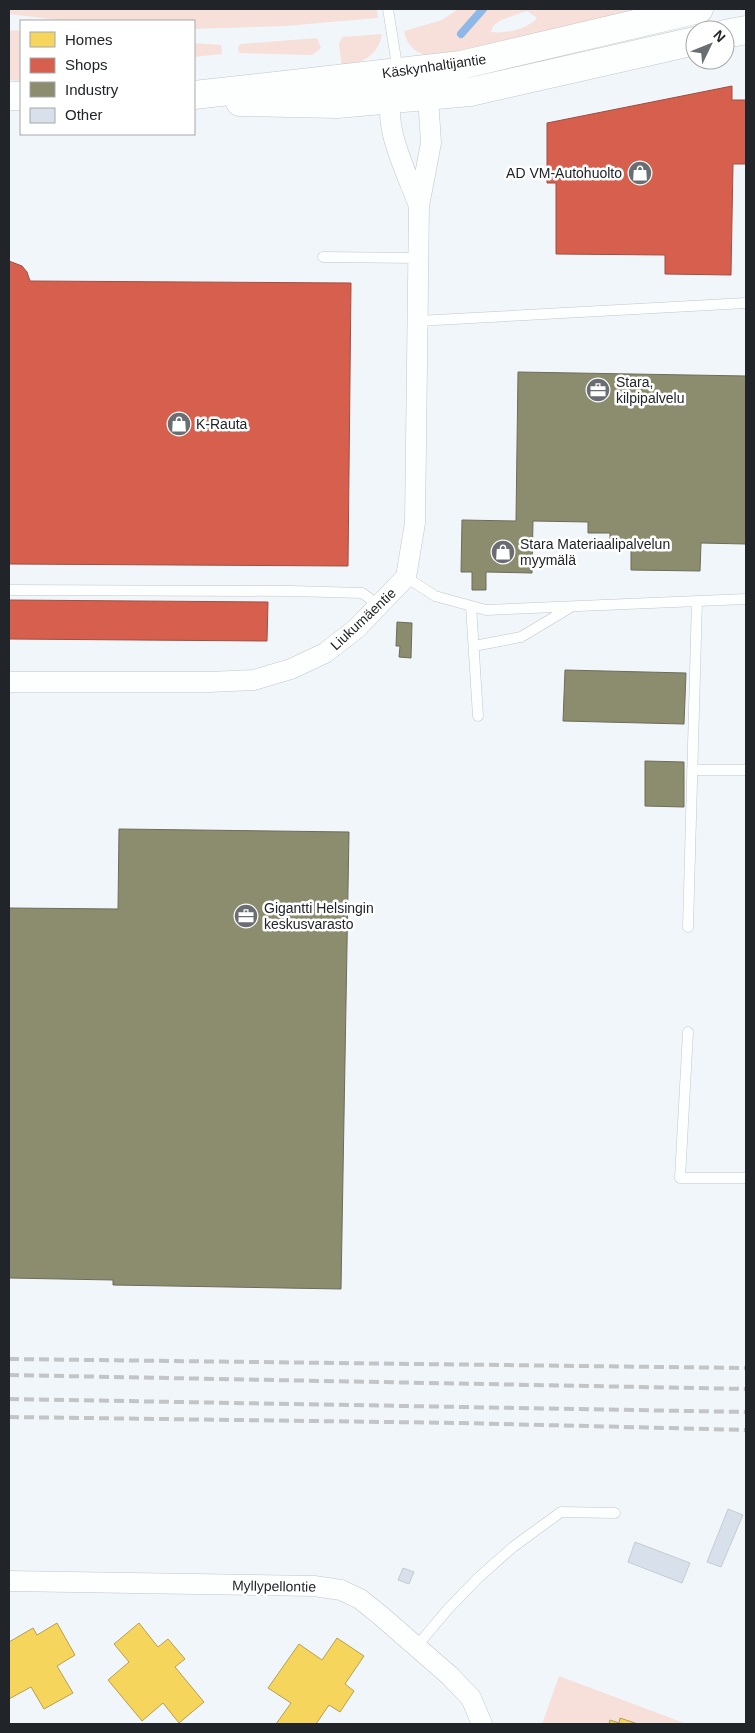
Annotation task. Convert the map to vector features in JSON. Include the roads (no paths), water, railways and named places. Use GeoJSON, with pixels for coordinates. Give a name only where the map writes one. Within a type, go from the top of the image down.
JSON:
{"type":"FeatureCollection","features":[{"type":"Feature","properties":{"kind":"main road","name":"Käskynhaltijantie"},"geometry":{"type":"LineString","coordinates":[[195,95],[334,77],[398,73],[461,65],[699,9]]}},
{"type":"Feature","properties":{"kind":"main road","name":"Käskynhaltijantie"},"geometry":{"type":"LineString","coordinates":[[195,100],[308,105],[389,101],[470,92],[685,43]]}},
{"type":"Feature","properties":{"kind":"street"},"geometry":{"type":"LineString","coordinates":[[398,73],[428,96]]}},
{"type":"Feature","properties":{"kind":"street","name":"Liukumäentie"},"geometry":{"type":"LineString","coordinates":[[398,73],[389,101],[391,126],[419,206]]}},
{"type":"Feature","properties":{"kind":"street","name":"Liukumäentie"},"geometry":{"type":"LineString","coordinates":[[9,682],[209,682],[254,680],[291,669],[325,653],[356,629],[406,577],[415,523],[419,206],[431,143],[428,96]]}},
{"type":"Feature","properties":{"kind":"street","name":"Myllypellontie"},"geometry":{"type":"LineString","coordinates":[[9,1581],[326,1587],[341,1590],[360,1599],[416,1646],[471,1698],[482,1724]]}},
{"type":"Feature","properties":{"kind":"lane"},"geometry":{"type":"LineString","coordinates":[[388,9],[398,73]]}},
{"type":"Feature","properties":{"kind":"lane"},"geometry":{"type":"LineString","coordinates":[[322,256],[418,258]]}},
{"type":"Feature","properties":{"kind":"lane"},"geometry":{"type":"LineString","coordinates":[[417,321],[746,303]]}},
{"type":"Feature","properties":{"kind":"lane"},"geometry":{"type":"LineString","coordinates":[[406,577],[435,596],[486,610],[746,599]]}},
{"type":"Feature","properties":{"kind":"lane"},"geometry":{"type":"LineString","coordinates":[[9,590],[353,593],[362,594],[380,606]]}},
{"type":"Feature","properties":{"kind":"lane"},"geometry":{"type":"LineString","coordinates":[[688,927],[697,601]]}},
{"type":"Feature","properties":{"kind":"lane"},"geometry":{"type":"LineString","coordinates":[[472,606],[478,716]]}},
{"type":"Feature","properties":{"kind":"lane"},"geometry":{"type":"LineString","coordinates":[[474,646],[521,637],[573,606]]}},
{"type":"Feature","properties":{"kind":"lane"},"geometry":{"type":"LineString","coordinates":[[692,770],[746,770]]}},
{"type":"Feature","properties":{"kind":"lane"},"geometry":{"type":"LineString","coordinates":[[688,1032],[680,1178],[746,1178]]}},
{"type":"Feature","properties":{"kind":"lane"},"geometry":{"type":"LineString","coordinates":[[416,1646],[478,1578],[513,1547],[561,1512],[615,1513]]}},
{"type":"Feature","properties":{"kind":"waterway"},"geometry":{"type":"LineString","coordinates":[[461,34],[483,9]]}},
{"type":"Feature","properties":{"kind":"railway"},"geometry":{"type":"LineString","coordinates":[[9,1359],[746,1368]]}},
{"type":"Feature","properties":{"kind":"railway"},"geometry":{"type":"LineString","coordinates":[[9,1375],[746,1389]]}},
{"type":"Feature","properties":{"kind":"railway"},"geometry":{"type":"LineString","coordinates":[[9,1399],[746,1412]]}},
{"type":"Feature","properties":{"kind":"railway"},"geometry":{"type":"LineString","coordinates":[[9,1417],[463,1423],[746,1430]]}},
{"type":"Feature","properties":{"kind":"place","name":"AD VM-Autohuolto"},"geometry":{"type":"Point","coordinates":[640,173]}},
{"type":"Feature","properties":{"kind":"place","name":"Stara, kilpipalvelu"},"geometry":{"type":"Point","coordinates":[598,390]}},
{"type":"Feature","properties":{"kind":"place","name":"K-Rauta"},"geometry":{"type":"Point","coordinates":[179,424]}},
{"type":"Feature","properties":{"kind":"place","name":"Stara Materiaalipalvelun myymälä"},"geometry":{"type":"Point","coordinates":[503,552]}},
{"type":"Feature","properties":{"kind":"place","name":"Gigantti Helsingin keskusvarasto"},"geometry":{"type":"Point","coordinates":[246,916]}}]}
